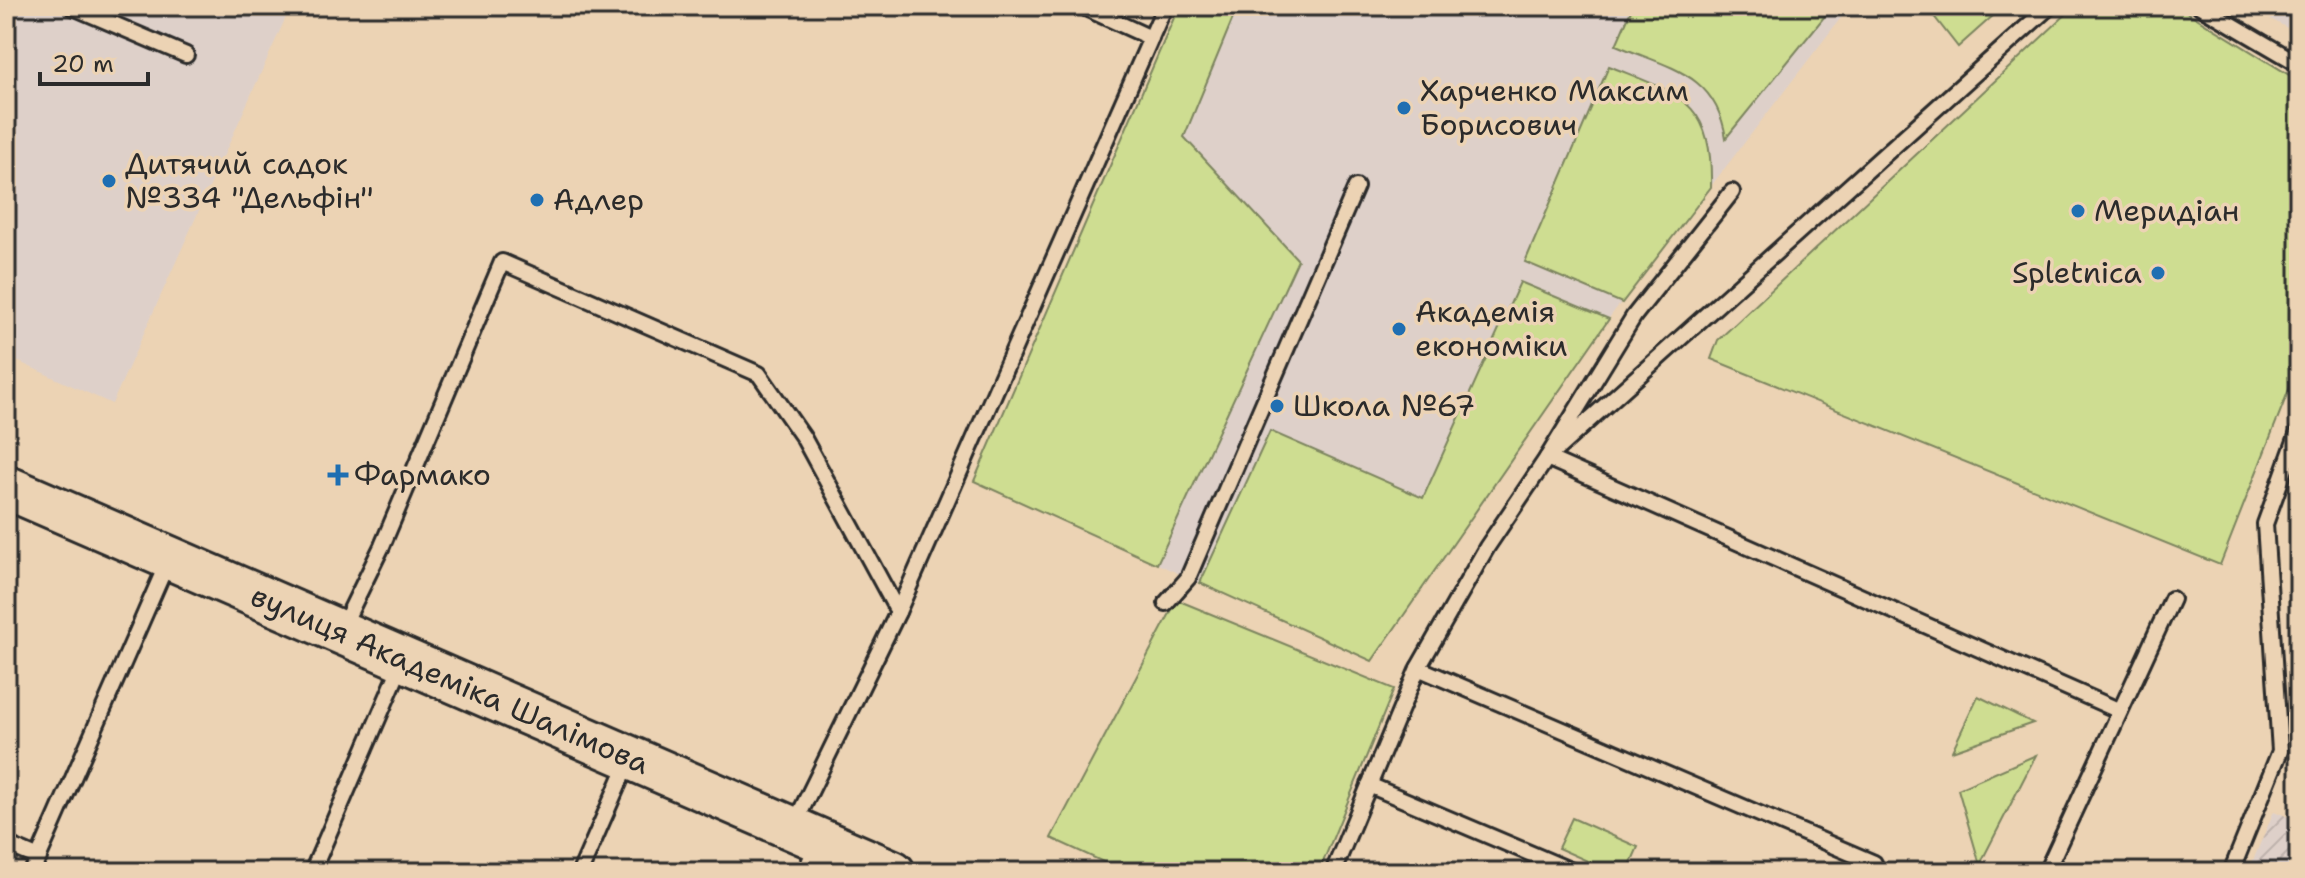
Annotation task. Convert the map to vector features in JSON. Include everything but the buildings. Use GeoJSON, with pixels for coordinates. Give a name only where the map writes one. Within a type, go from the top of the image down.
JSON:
{"type":"FeatureCollection","features":[{"type":"Feature","properties":{"kind":"street","name":"вулиця Академіка Шалімова"},"geometry":{"type":"LineString","coordinates":[[6,487],[630,758],[805,848],[893,872]]}},
{"type":"Feature","properties":{"kind":"lane"},"geometry":{"type":"LineString","coordinates":[[71,6],[186,55]]}},
{"type":"Feature","properties":{"kind":"lane"},"geometry":{"type":"LineString","coordinates":[[1081,6],[1151,38]]}},
{"type":"Feature","properties":{"kind":"lane"},"geometry":{"type":"LineString","coordinates":[[805,848],[898,612],[1165,6]]}},
{"type":"Feature","properties":{"kind":"lane"},"geometry":{"type":"LineString","coordinates":[[1547,458],[2050,6]]}},
{"type":"Feature","properties":{"kind":"lane"},"geometry":{"type":"LineString","coordinates":[[2200,6],[2299,64]]}},
{"type":"Feature","properties":{"kind":"lane"},"geometry":{"type":"LineString","coordinates":[[1166,603],[1188,578],[1356,187]]}},
{"type":"Feature","properties":{"kind":"lane"},"geometry":{"type":"LineString","coordinates":[[1333,872],[1418,668],[1487,547],[1547,458],[1634,316],[1732,192]]}},
{"type":"Feature","properties":{"kind":"lane"},"geometry":{"type":"LineString","coordinates":[[340,632],[382,546],[502,262],[759,374],[803,437],[898,612]]}},
{"type":"Feature","properties":{"kind":"lane"},"geometry":{"type":"LineString","coordinates":[[2231,872],[2280,751],[2265,524],[2299,430]]}},
{"type":"Feature","properties":{"kind":"lane"},"geometry":{"type":"LineString","coordinates":[[1547,458],[2120,711]]}},
{"type":"Feature","properties":{"kind":"lane"},"geometry":{"type":"LineString","coordinates":[[6,844],[36,865],[169,558]]}},
{"type":"Feature","properties":{"kind":"lane"},"geometry":{"type":"LineString","coordinates":[[2046,872],[2172,599]]}},
{"type":"Feature","properties":{"kind":"lane"},"geometry":{"type":"LineString","coordinates":[[312,872],[404,659]]}},
{"type":"Feature","properties":{"kind":"lane"},"geometry":{"type":"LineString","coordinates":[[1418,668],[1874,863]]}},
{"type":"Feature","properties":{"kind":"lane"},"geometry":{"type":"LineString","coordinates":[[580,872],[630,758]]}},
{"type":"Feature","properties":{"kind":"lane"},"geometry":{"type":"LineString","coordinates":[[1369,785],[1574,872]]}},
{"type":"Feature","properties":{"kind":"shaded area","name":"Дитячий садок №334 \"Дельфін\""},"geometry":{"type":"Polygon","coordinates":[[[6,6],[291,6],[112,404],[6,356],[6,6]]]}},
{"type":"Feature","properties":{"kind":"shaded area","name":"Школа №67"},"geometry":{"type":"Polygon","coordinates":[[[1179,6],[1850,6],[1599,331],[1372,661],[974,481],[1179,6]]]}},
{"type":"Feature","properties":{"kind":"shaded area"},"geometry":{"type":"Polygon","coordinates":[[[2246,6],[2299,6],[2299,34],[2246,6]]]}},
{"type":"Feature","properties":{"kind":"shaded area"},"geometry":{"type":"Polygon","coordinates":[[[2299,806],[2299,872],[2248,872],[2274,811],[2293,819],[2299,806]]]}},
{"type":"Feature","properties":{"kind":"green space"},"geometry":{"type":"Polygon","coordinates":[[[1179,6],[1238,6],[1184,137],[1298,260],[1157,564],[974,481],[1179,6]]]}},
{"type":"Feature","properties":{"kind":"green space"},"geometry":{"type":"Polygon","coordinates":[[[1633,6],[1833,6],[1726,138],[1721,116],[1701,86],[1671,67],[1616,45],[1633,6]]]}},
{"type":"Feature","properties":{"kind":"green space"},"geometry":{"type":"Polygon","coordinates":[[[1926,6],[2004,6],[1958,47],[1926,6]]]}},
{"type":"Feature","properties":{"kind":"green space","name":"Меридіан"},"geometry":{"type":"Polygon","coordinates":[[[2075,6],[2177,6],[2299,81],[2299,364],[2220,565],[1711,359],[1718,340],[2075,6]]]}},
{"type":"Feature","properties":{"kind":"green space"},"geometry":{"type":"Polygon","coordinates":[[[1609,66],[1673,94],[1687,105],[1706,135],[1710,158],[1711,187],[1622,303],[1525,262],[1609,66]]]}},
{"type":"Feature","properties":{"kind":"green space"},"geometry":{"type":"Polygon","coordinates":[[[1520,282],[1609,319],[1372,661],[1200,583],[1270,431],[1423,498],[1520,282]]]}},
{"type":"Feature","properties":{"kind":"green space"},"geometry":{"type":"Polygon","coordinates":[[[1177,600],[1394,689],[1319,872],[1125,872],[1051,838],[1177,600]]]}},
{"type":"Feature","properties":{"kind":"green space"},"geometry":{"type":"Polygon","coordinates":[[[1978,696],[2033,723],[1952,751],[1978,696]]]}},
{"type":"Feature","properties":{"kind":"green space"},"geometry":{"type":"Polygon","coordinates":[[[2036,755],[1980,864],[1980,865],[1958,789],[2036,755]]]}},
{"type":"Feature","properties":{"kind":"green space"},"geometry":{"type":"Polygon","coordinates":[[[1572,818],[1638,847],[1627,872],[1612,872],[1558,848],[1572,818]]]}},
{"type":"Feature","properties":{"kind":"place","name":"Харченко Максим Борисович"},"geometry":{"type":"Point","coordinates":[1404,108]}},
{"type":"Feature","properties":{"kind":"place","name":"Дитячий садок №334 \"Дельфін\""},"geometry":{"type":"Point","coordinates":[109,181]}},
{"type":"Feature","properties":{"kind":"place","name":"Адлер"},"geometry":{"type":"Point","coordinates":[537,200]}},
{"type":"Feature","properties":{"kind":"place","name":"Меридіан"},"geometry":{"type":"Point","coordinates":[2078,211]}},
{"type":"Feature","properties":{"kind":"place","name":"Spletnica"},"geometry":{"type":"Point","coordinates":[2158,273]}},
{"type":"Feature","properties":{"kind":"place","name":"Академія економіки"},"geometry":{"type":"Point","coordinates":[1399,329]}},
{"type":"Feature","properties":{"kind":"place","name":"Школа №67"},"geometry":{"type":"Point","coordinates":[1277,406]}},
{"type":"Feature","properties":{"kind":"place","name":"Фармако"},"geometry":{"type":"Point","coordinates":[338,475]}}]}
